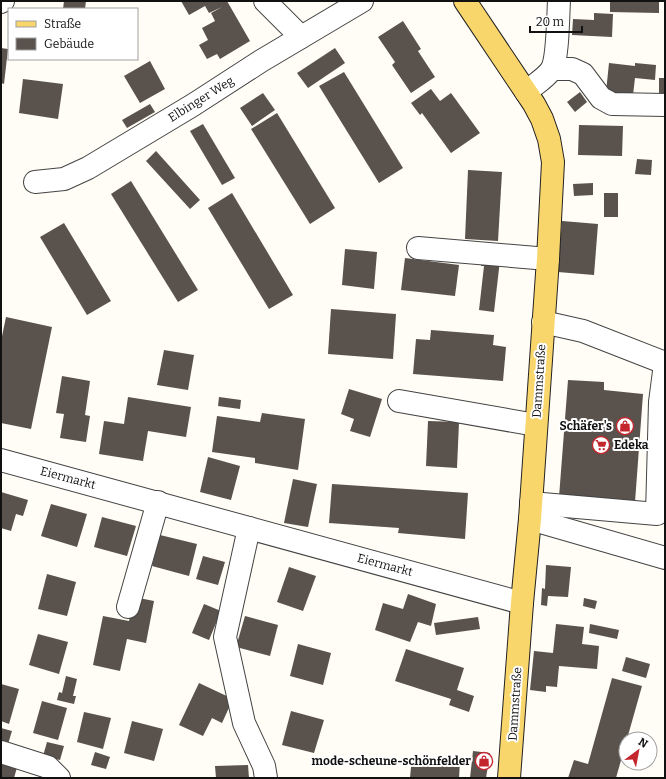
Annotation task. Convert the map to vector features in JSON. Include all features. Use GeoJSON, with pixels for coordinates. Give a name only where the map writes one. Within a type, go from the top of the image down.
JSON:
{"type":"FeatureCollection","features":[{"type":"Feature","properties":{"kind":"main road","name":"Dammstraße"},"geometry":{"type":"LineString","coordinates":[[465,1],[526,92],[542,120],[553,162],[548,259],[509,778]]}},
{"type":"Feature","properties":{"kind":"street"},"geometry":{"type":"LineString","coordinates":[[265,1],[301,37]]}},
{"type":"Feature","properties":{"kind":"street","name":"Elbinger Weg"},"geometry":{"type":"LineString","coordinates":[[35,182],[64,179],[88,168],[362,1]]}},
{"type":"Feature","properties":{"kind":"street"},"geometry":{"type":"LineString","coordinates":[[526,92],[552,69],[555,56],[559,1]]}},
{"type":"Feature","properties":{"kind":"street"},"geometry":{"type":"LineString","coordinates":[[552,69],[572,69],[583,74],[601,98],[612,104],[665,105]]}},
{"type":"Feature","properties":{"kind":"street"},"geometry":{"type":"LineString","coordinates":[[418,248],[548,259]]}},
{"type":"Feature","properties":{"kind":"street"},"geometry":{"type":"LineString","coordinates":[[530,511],[657,514],[660,402],[665,364],[583,331],[543,322]]}},
{"type":"Feature","properties":{"kind":"street"},"geometry":{"type":"LineString","coordinates":[[399,401],[536,425]]}},
{"type":"Feature","properties":{"kind":"street","name":"Eiermarkt"},"geometry":{"type":"LineString","coordinates":[[1,460],[522,603]]}},
{"type":"Feature","properties":{"kind":"street"},"geometry":{"type":"LineString","coordinates":[[128,607],[158,502]]}},
{"type":"Feature","properties":{"kind":"street"},"geometry":{"type":"LineString","coordinates":[[530,511],[665,558]]}},
{"type":"Feature","properties":{"kind":"street"},"geometry":{"type":"LineString","coordinates":[[249,528],[225,637],[244,723],[264,766],[266,778]]}},
{"type":"Feature","properties":{"kind":"street"},"geometry":{"type":"LineString","coordinates":[[1,752],[48,766],[59,778]]}},
{"type":"Feature","properties":{"kind":"building"},"geometry":{"type":"Polygon","coordinates":[[[64,1],[86,1],[85,8],[63,8],[64,1]]]}},
{"type":"Feature","properties":{"kind":"building"},"geometry":{"type":"Polygon","coordinates":[[[181,1],[227,1],[250,41],[220,59],[217,54],[207,59],[199,45],[208,40],[202,28],[215,21],[211,13],[222,7],[209,13],[205,6],[189,15],[181,1]]]}},
{"type":"Feature","properties":{"kind":"building"},"geometry":{"type":"Polygon","coordinates":[[[610,1],[659,1],[659,13],[610,12],[610,1]]]}},
{"type":"Feature","properties":{"kind":"building"},"geometry":{"type":"Polygon","coordinates":[[[594,13],[613,14],[612,37],[572,35],[573,19],[594,20],[594,13]]]}},
{"type":"Feature","properties":{"kind":"building"},"geometry":{"type":"Polygon","coordinates":[[[403,21],[421,49],[418,51],[435,77],[411,93],[392,65],[395,62],[378,37],[403,21]]]}},
{"type":"Feature","properties":{"kind":"building"},"geometry":{"type":"Polygon","coordinates":[[[1,48],[8,49],[4,84],[1,83],[1,48]]]}},
{"type":"Feature","properties":{"kind":"building"},"geometry":{"type":"Polygon","coordinates":[[[335,48],[345,63],[308,88],[297,73],[335,48]]]}},
{"type":"Feature","properties":{"kind":"building"},"geometry":{"type":"Polygon","coordinates":[[[150,61],[165,89],[140,103],[124,76],[150,61]]]}},
{"type":"Feature","properties":{"kind":"building"},"geometry":{"type":"Polygon","coordinates":[[[609,63],[635,66],[635,63],[656,65],[655,80],[635,78],[633,95],[606,92],[609,63]]]}},
{"type":"Feature","properties":{"kind":"building"},"geometry":{"type":"Polygon","coordinates":[[[344,72],[403,168],[379,183],[319,86],[344,72]]]}},
{"type":"Feature","properties":{"kind":"building"},"geometry":{"type":"Polygon","coordinates":[[[659,78],[665,78],[665,101],[659,101],[659,78]]]}},
{"type":"Feature","properties":{"kind":"building"},"geometry":{"type":"Polygon","coordinates":[[[23,79],[63,84],[58,119],[19,113],[23,79]]]}},
{"type":"Feature","properties":{"kind":"building"},"geometry":{"type":"Polygon","coordinates":[[[431,89],[440,101],[451,93],[480,133],[451,153],[422,113],[420,115],[411,103],[431,89]]]}},
{"type":"Feature","properties":{"kind":"building"},"geometry":{"type":"Polygon","coordinates":[[[580,92],[587,102],[575,112],[567,102],[580,92]]]}},
{"type":"Feature","properties":{"kind":"building"},"geometry":{"type":"Polygon","coordinates":[[[263,93],[275,110],[252,126],[240,108],[263,93]]]}},
{"type":"Feature","properties":{"kind":"building"},"geometry":{"type":"Polygon","coordinates":[[[150,104],[155,112],[127,128],[122,120],[150,104]]]}},
{"type":"Feature","properties":{"kind":"building"},"geometry":{"type":"Polygon","coordinates":[[[277,113],[335,208],[310,224],[251,129],[277,113]]]}},
{"type":"Feature","properties":{"kind":"building"},"geometry":{"type":"Polygon","coordinates":[[[203,124],[235,178],[222,185],[190,131],[203,124]]]}},
{"type":"Feature","properties":{"kind":"building"},"geometry":{"type":"Polygon","coordinates":[[[579,125],[623,126],[622,156],[578,155],[579,125]]]}},
{"type":"Feature","properties":{"kind":"building"},"geometry":{"type":"Polygon","coordinates":[[[156,151],[200,200],[190,209],[146,161],[156,151]]]}},
{"type":"Feature","properties":{"kind":"building"},"geometry":{"type":"Polygon","coordinates":[[[637,159],[652,160],[651,175],[635,174],[637,159]]]}},
{"type":"Feature","properties":{"kind":"building"},"geometry":{"type":"Polygon","coordinates":[[[468,170],[502,172],[498,241],[465,239],[468,170]]]}},
{"type":"Feature","properties":{"kind":"building"},"geometry":{"type":"Polygon","coordinates":[[[131,181],[198,290],[178,302],[111,194],[131,181]]]}},
{"type":"Feature","properties":{"kind":"building"},"geometry":{"type":"Polygon","coordinates":[[[593,183],[593,195],[574,196],[573,184],[593,183]]]}},
{"type":"Feature","properties":{"kind":"building"},"geometry":{"type":"Polygon","coordinates":[[[232,193],[293,295],[269,309],[208,208],[232,193]]]}},
{"type":"Feature","properties":{"kind":"building"},"geometry":{"type":"Polygon","coordinates":[[[604,193],[618,193],[618,217],[604,217],[604,193]]]}},
{"type":"Feature","properties":{"kind":"building"},"geometry":{"type":"Polygon","coordinates":[[[562,221],[598,224],[594,275],[558,272],[562,221]]]}},
{"type":"Feature","properties":{"kind":"building"},"geometry":{"type":"Polygon","coordinates":[[[64,223],[111,301],[87,315],[40,237],[64,223]]]}},
{"type":"Feature","properties":{"kind":"building"},"geometry":{"type":"Polygon","coordinates":[[[345,249],[377,252],[374,289],[342,285],[345,249]]]}},
{"type":"Feature","properties":{"kind":"building"},"geometry":{"type":"Polygon","coordinates":[[[482,257],[500,260],[494,312],[479,310],[484,266],[481,266],[482,257]]]}},
{"type":"Feature","properties":{"kind":"building"},"geometry":{"type":"Polygon","coordinates":[[[405,258],[459,265],[455,296],[401,290],[405,258]]]}},
{"type":"Feature","properties":{"kind":"building"},"geometry":{"type":"Polygon","coordinates":[[[331,309],[396,314],[393,359],[328,354],[331,309]]]}},
{"type":"Feature","properties":{"kind":"building"},"geometry":{"type":"Polygon","coordinates":[[[6,317],[52,327],[31,429],[1,423],[1,341],[6,317]]]}},
{"type":"Feature","properties":{"kind":"building"},"geometry":{"type":"Polygon","coordinates":[[[431,330],[494,335],[493,345],[506,347],[503,381],[413,374],[416,339],[430,340],[431,330]]]}},
{"type":"Feature","properties":{"kind":"building"},"geometry":{"type":"Polygon","coordinates":[[[164,350],[194,355],[188,390],[157,385],[164,350]]]}},
{"type":"Feature","properties":{"kind":"building"},"geometry":{"type":"Polygon","coordinates":[[[62,376],[90,381],[85,415],[90,416],[86,442],[60,438],[64,414],[56,413],[62,376]]]}},
{"type":"Feature","properties":{"kind":"building","name":"Edeka"},"geometry":{"type":"Polygon","coordinates":[[[568,380],[604,382],[604,390],[643,394],[635,502],[559,497],[568,380]]]}},
{"type":"Feature","properties":{"kind":"building"},"geometry":{"type":"Polygon","coordinates":[[[349,389],[382,399],[370,437],[350,431],[354,419],[341,414],[349,389]]]}},
{"type":"Feature","properties":{"kind":"building"},"geometry":{"type":"Polygon","coordinates":[[[128,397],[191,407],[186,437],[148,431],[143,461],[99,454],[104,421],[124,424],[128,397]]]}},
{"type":"Feature","properties":{"kind":"building"},"geometry":{"type":"Polygon","coordinates":[[[219,397],[241,400],[240,409],[218,406],[219,397]]]}},
{"type":"Feature","properties":{"kind":"building"},"geometry":{"type":"Polygon","coordinates":[[[262,413],[305,419],[298,470],[255,463],[255,458],[212,452],[217,416],[260,422],[262,413]]]}},
{"type":"Feature","properties":{"kind":"building"},"geometry":{"type":"Polygon","coordinates":[[[428,421],[459,422],[457,468],[426,466],[428,421]]]}},
{"type":"Feature","properties":{"kind":"building"},"geometry":{"type":"Polygon","coordinates":[[[208,457],[240,466],[231,500],[200,492],[208,457]]]}},
{"type":"Feature","properties":{"kind":"building"},"geometry":{"type":"Polygon","coordinates":[[[293,479],[317,484],[308,527],[284,523],[293,479]]]}},
{"type":"Feature","properties":{"kind":"building"},"geometry":{"type":"Polygon","coordinates":[[[332,484],[468,493],[465,539],[398,533],[399,528],[329,523],[332,484]]]}},
{"type":"Feature","properties":{"kind":"building"},"geometry":{"type":"Polygon","coordinates":[[[1,492],[28,500],[23,516],[16,514],[11,531],[1,528],[1,492]]]}},
{"type":"Feature","properties":{"kind":"building"},"geometry":{"type":"Polygon","coordinates":[[[51,504],[87,514],[77,547],[41,536],[51,504]]]}},
{"type":"Feature","properties":{"kind":"building"},"geometry":{"type":"Polygon","coordinates":[[[102,517],[136,526],[127,556],[94,547],[102,517]]]}},
{"type":"Feature","properties":{"kind":"building"},"geometry":{"type":"Polygon","coordinates":[[[160,535],[197,544],[189,576],[152,566],[160,535]]]}},
{"type":"Feature","properties":{"kind":"building"},"geometry":{"type":"Polygon","coordinates":[[[203,556],[225,562],[218,585],[196,579],[203,556]]]}},
{"type":"Feature","properties":{"kind":"building"},"geometry":{"type":"Polygon","coordinates":[[[546,565],[571,567],[568,597],[548,596],[547,606],[541,605],[542,588],[545,589],[546,565]]]}},
{"type":"Feature","properties":{"kind":"building"},"geometry":{"type":"Polygon","coordinates":[[[289,567],[316,576],[303,611],[277,602],[289,567]]]}},
{"type":"Feature","properties":{"kind":"building"},"geometry":{"type":"Polygon","coordinates":[[[47,574],[76,582],[67,616],[38,609],[47,574]]]}},
{"type":"Feature","properties":{"kind":"building"},"geometry":{"type":"Polygon","coordinates":[[[408,594],[436,604],[431,626],[418,622],[410,642],[375,630],[383,603],[403,609],[408,594]]]}},
{"type":"Feature","properties":{"kind":"building"},"geometry":{"type":"Polygon","coordinates":[[[134,597],[154,601],[146,643],[127,639],[120,671],[93,665],[103,616],[129,621],[134,597]]]}},
{"type":"Feature","properties":{"kind":"building"},"geometry":{"type":"Polygon","coordinates":[[[584,598],[597,601],[595,609],[583,606],[584,598]]]}},
{"type":"Feature","properties":{"kind":"building"},"geometry":{"type":"Polygon","coordinates":[[[204,604],[221,611],[209,640],[192,633],[204,604]]]}},
{"type":"Feature","properties":{"kind":"building"},"geometry":{"type":"Polygon","coordinates":[[[245,616],[278,625],[270,656],[236,647],[245,616]]]}},
{"type":"Feature","properties":{"kind":"building"},"geometry":{"type":"Polygon","coordinates":[[[478,617],[480,629],[436,635],[434,623],[478,617]]]}},
{"type":"Feature","properties":{"kind":"building"},"geometry":{"type":"Polygon","coordinates":[[[556,624],[584,627],[582,644],[599,646],[597,669],[559,666],[557,687],[546,686],[546,692],[530,690],[534,651],[553,653],[556,624]]]}},
{"type":"Feature","properties":{"kind":"building"},"geometry":{"type":"Polygon","coordinates":[[[590,624],[619,630],[617,639],[589,633],[590,624]]]}},
{"type":"Feature","properties":{"kind":"building"},"geometry":{"type":"Polygon","coordinates":[[[38,634],[68,642],[59,674],[29,665],[38,634]]]}},
{"type":"Feature","properties":{"kind":"building"},"geometry":{"type":"Polygon","coordinates":[[[298,644],[331,653],[323,685],[290,676],[298,644]]]}},
{"type":"Feature","properties":{"kind":"building"},"geometry":{"type":"Polygon","coordinates":[[[406,649],[464,668],[457,690],[474,696],[469,712],[449,705],[451,699],[395,681],[406,649]]]}},
{"type":"Feature","properties":{"kind":"building"},"geometry":{"type":"Polygon","coordinates":[[[626,657],[650,664],[646,678],[622,671],[626,657]]]}},
{"type":"Feature","properties":{"kind":"building"},"geometry":{"type":"Polygon","coordinates":[[[66,676],[77,679],[73,696],[76,696],[74,704],[57,700],[59,692],[62,693],[66,676]]]}},
{"type":"Feature","properties":{"kind":"building"},"geometry":{"type":"Polygon","coordinates":[[[612,678],[642,686],[629,731],[618,731],[618,771],[616,778],[568,778],[574,760],[588,764],[612,678]]]}},
{"type":"Feature","properties":{"kind":"building"},"geometry":{"type":"Polygon","coordinates":[[[199,683],[233,699],[222,723],[212,718],[203,736],[179,725],[199,683]]]}},
{"type":"Feature","properties":{"kind":"building"},"geometry":{"type":"Polygon","coordinates":[[[1,684],[19,689],[9,724],[1,721],[1,684]]]}},
{"type":"Feature","properties":{"kind":"building"},"geometry":{"type":"Polygon","coordinates":[[[42,701],[67,708],[58,740],[33,733],[42,701]]]}},
{"type":"Feature","properties":{"kind":"building"},"geometry":{"type":"Polygon","coordinates":[[[291,711],[324,720],[314,753],[282,745],[291,711]]]}},
{"type":"Feature","properties":{"kind":"building"},"geometry":{"type":"Polygon","coordinates":[[[84,712],[111,718],[103,749],[77,742],[84,712]]]}},
{"type":"Feature","properties":{"kind":"building"},"geometry":{"type":"Polygon","coordinates":[[[132,721],[163,729],[154,761],[124,753],[132,721]]]}},
{"type":"Feature","properties":{"kind":"building"},"geometry":{"type":"Polygon","coordinates":[[[1,728],[12,731],[8,744],[1,742],[1,728]]]}},
{"type":"Feature","properties":{"kind":"building"},"geometry":{"type":"Polygon","coordinates":[[[47,742],[64,746],[60,760],[43,756],[47,742]]]}},
{"type":"Feature","properties":{"kind":"building"},"geometry":{"type":"Polygon","coordinates":[[[473,751],[490,753],[486,778],[470,778],[473,751]]]}},
{"type":"Feature","properties":{"kind":"building"},"geometry":{"type":"Polygon","coordinates":[[[95,752],[110,757],[106,769],[91,765],[95,752]]]}},
{"type":"Feature","properties":{"kind":"building"},"geometry":{"type":"Polygon","coordinates":[[[412,756],[460,761],[459,778],[410,778],[412,756]]]}},
{"type":"Feature","properties":{"kind":"building"},"geometry":{"type":"Polygon","coordinates":[[[1,762],[18,764],[14,778],[1,778],[1,762]]]}},
{"type":"Feature","properties":{"kind":"building"},"geometry":{"type":"Polygon","coordinates":[[[248,765],[249,778],[216,778],[215,766],[248,765]]]}},
{"type":"Feature","properties":{"kind":"place","name":"Schäfer's"},"geometry":{"type":"Point","coordinates":[625,426]}},
{"type":"Feature","properties":{"kind":"place","name":"Edeka"},"geometry":{"type":"Point","coordinates":[601,445]}},
{"type":"Feature","properties":{"kind":"place","name":"mode-scheune-schönfelder"},"geometry":{"type":"Point","coordinates":[484,761]}}]}
